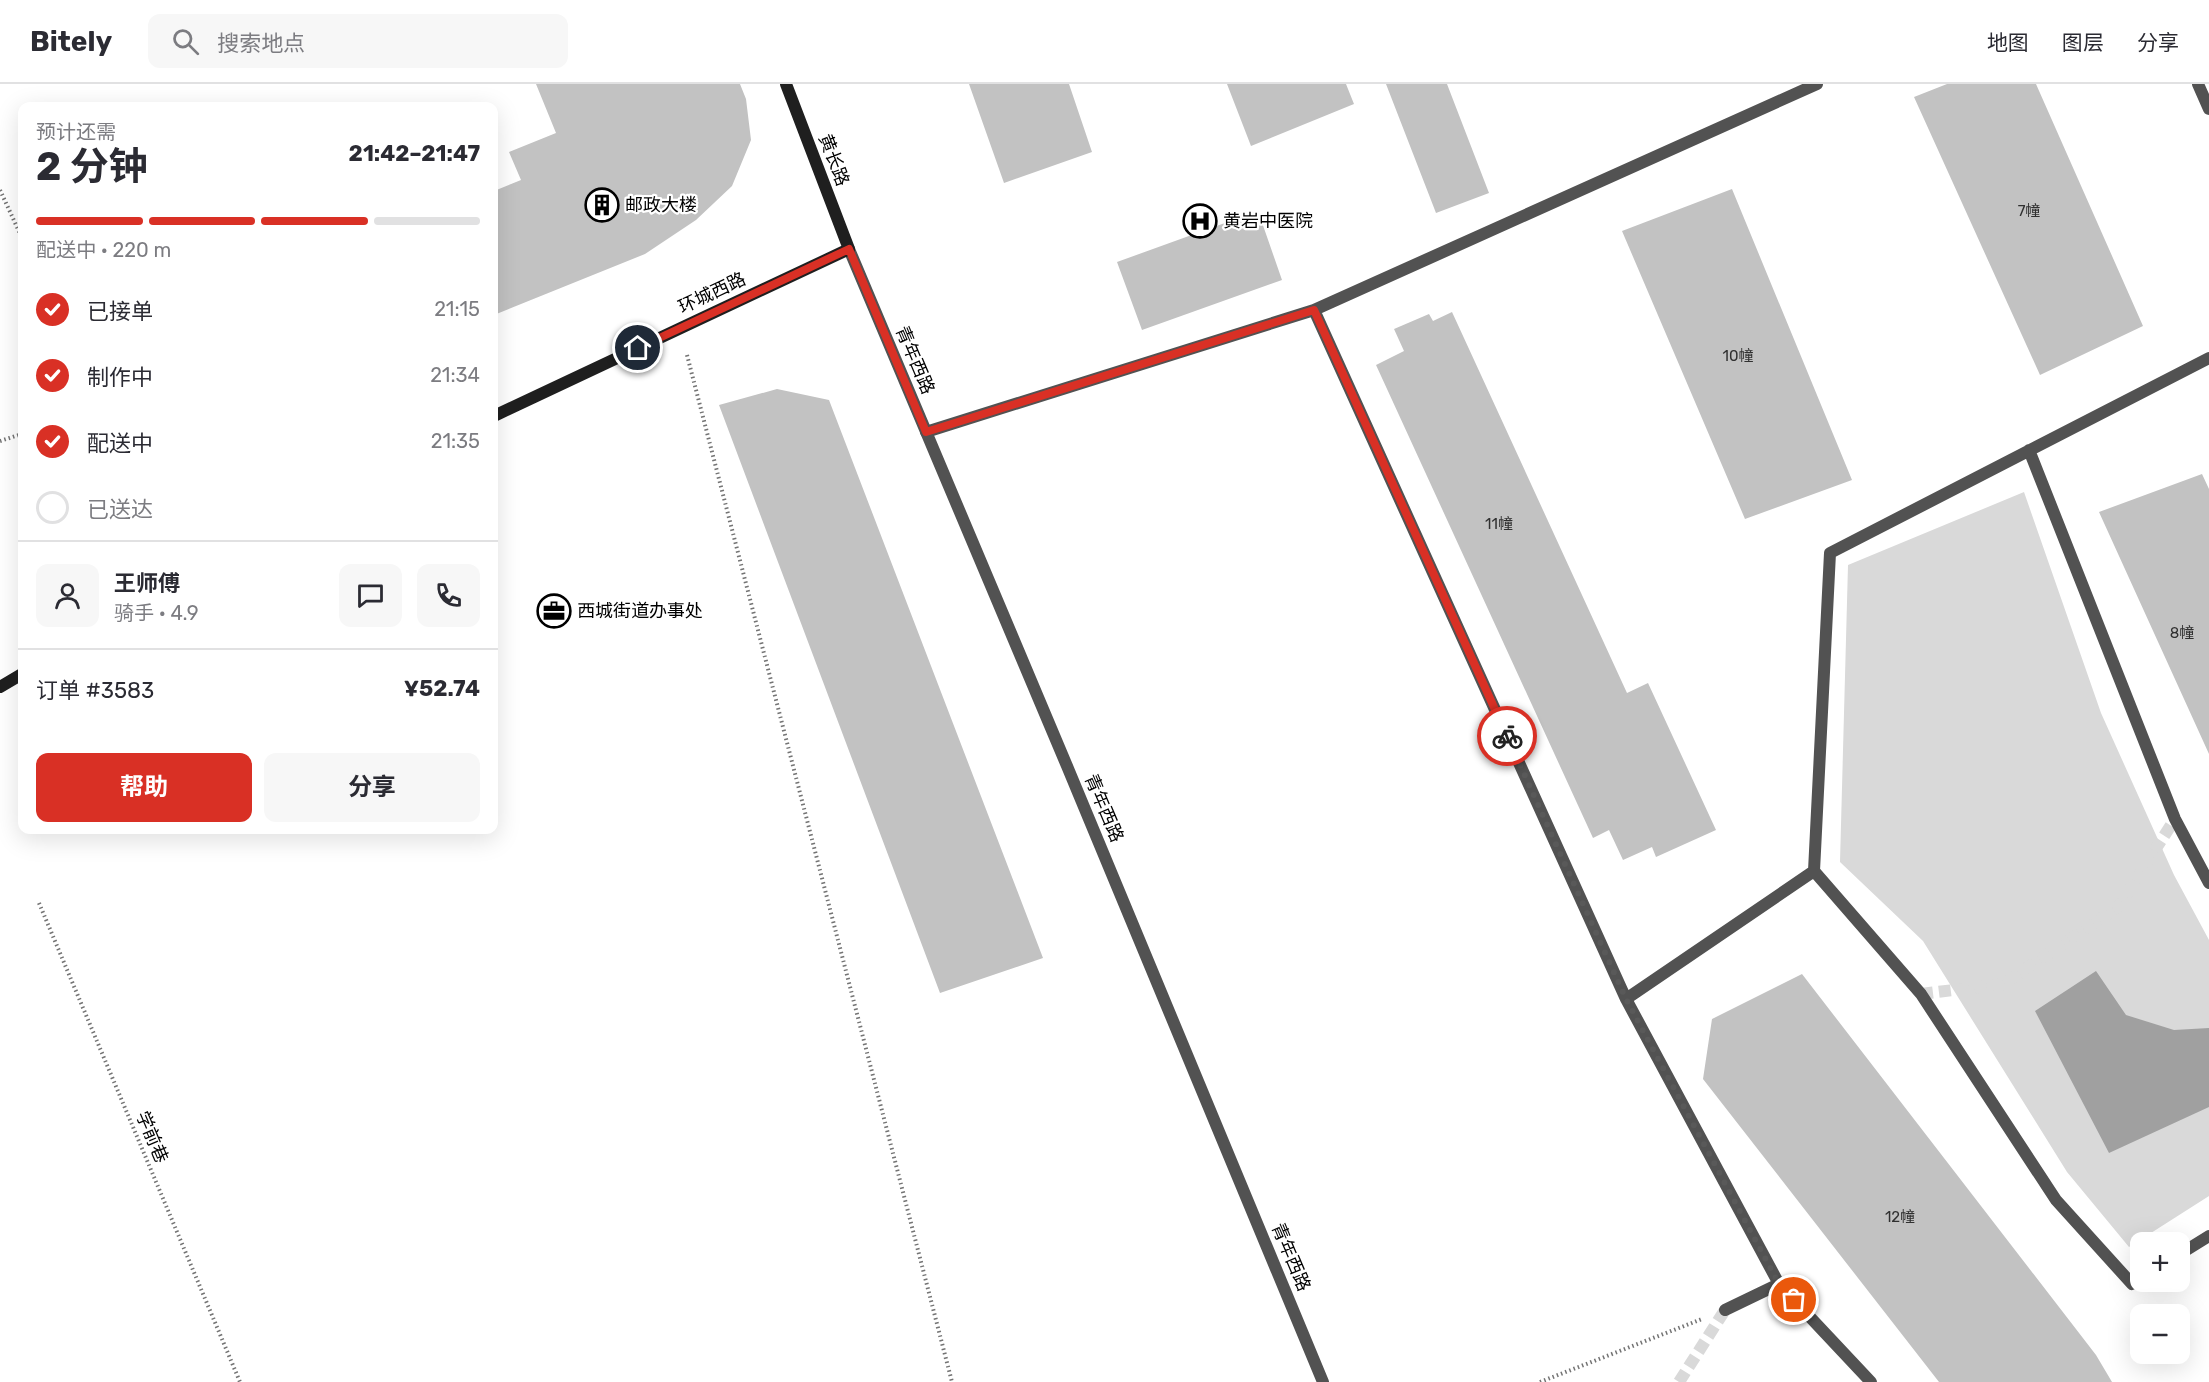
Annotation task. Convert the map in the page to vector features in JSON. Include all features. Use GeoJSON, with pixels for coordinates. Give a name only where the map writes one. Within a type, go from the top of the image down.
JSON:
{"type":"FeatureCollection","features":[{"type":"Feature","properties":{"kind":"main road","name":"黄长路"},"geometry":{"type":"LineString","coordinates":[[786,84],[849,249]]}},
{"type":"Feature","properties":{"kind":"main road","name":"环城西路"},"geometry":{"type":"LineString","coordinates":[[498,414],[849,249]]}},
{"type":"Feature","properties":{"kind":"main road"},"geometry":{"type":"LineString","coordinates":[[0,687],[18,676]]}},
{"type":"Feature","properties":{"kind":"street"},"geometry":{"type":"LineString","coordinates":[[926,432],[1314,310],[1817,84]]}},
{"type":"Feature","properties":{"kind":"street"},"geometry":{"type":"LineString","coordinates":[[2198,84],[2209,109]]}},
{"type":"Feature","properties":{"kind":"street","name":"青年西路"},"geometry":{"type":"LineString","coordinates":[[849,249],[1323,1382]]}},
{"type":"Feature","properties":{"kind":"street"},"geometry":{"type":"LineString","coordinates":[[1314,310],[1626,999],[1779,1284],[1871,1382]]}},
{"type":"Feature","properties":{"kind":"street"},"geometry":{"type":"LineString","coordinates":[[2130,1282],[2056,1200],[1920,994],[1814,871],[1830,553],[2209,358]]}},
{"type":"Feature","properties":{"kind":"street"},"geometry":{"type":"LineString","coordinates":[[2029,450],[2175,819],[2209,883]]}},
{"type":"Feature","properties":{"kind":"street"},"geometry":{"type":"LineString","coordinates":[[1626,999],[1814,871]]}},
{"type":"Feature","properties":{"kind":"street"},"geometry":{"type":"LineString","coordinates":[[2190,1248],[2209,1236]]}},
{"type":"Feature","properties":{"kind":"street"},"geometry":{"type":"LineString","coordinates":[[1725,1310],[1779,1284]]}},
{"type":"Feature","properties":{"kind":"path"},"geometry":{"type":"LineString","coordinates":[[0,190],[18,229]]}},
{"type":"Feature","properties":{"kind":"path"},"geometry":{"type":"LineString","coordinates":[[680,328],[952,1382]]}},
{"type":"Feature","properties":{"kind":"path"},"geometry":{"type":"LineString","coordinates":[[0,441],[18,435]]}},
{"type":"Feature","properties":{"kind":"path","name":"学前巷"},"geometry":{"type":"LineString","coordinates":[[39,903],[240,1382]]}},
{"type":"Feature","properties":{"kind":"path"},"geometry":{"type":"LineString","coordinates":[[1540,1382],[1725,1310]]}},
{"type":"Feature","properties":{"kind":"shaded area"},"geometry":{"type":"Polygon","coordinates":[[[2024,492],[2101,713],[2174,875],[2209,940],[2209,1196],[2153,1232],[2130,1232],[2129,1247],[2067,1172],[1923,941],[1840,862],[1848,565],[2024,492]]]}},
{"type":"Feature","properties":{"kind":"shaded area"},"geometry":{"type":"Polygon","coordinates":[[[2096,971],[2126,1015],[2174,1030],[2209,1028],[2209,1107],[2109,1153],[2035,1011],[2096,971]]]}},
{"type":"Feature","properties":{"kind":"building","name":"邮政大楼"},"geometry":{"type":"Polygon","coordinates":[[[536,84],[740,84],[746,99],[751,140],[732,186],[696,220],[645,254],[498,313],[498,189],[521,180],[509,152],[556,133],[536,84]]]}},
{"type":"Feature","properties":{"kind":"building"},"geometry":{"type":"Polygon","coordinates":[[[969,84],[1069,84],[1092,152],[1004,183],[969,84]]]}},
{"type":"Feature","properties":{"kind":"building"},"geometry":{"type":"Polygon","coordinates":[[[1227,84],[1346,84],[1354,104],[1251,146],[1227,84]]]}},
{"type":"Feature","properties":{"kind":"building"},"geometry":{"type":"Polygon","coordinates":[[[1386,84],[1447,84],[1489,193],[1436,213],[1386,84]]]}},
{"type":"Feature","properties":{"kind":"building"},"geometry":{"type":"Polygon","coordinates":[[[1947,84],[2036,84],[2143,326],[2040,375],[1914,97],[1947,84]]]}},
{"type":"Feature","properties":{"kind":"building"},"geometry":{"type":"Polygon","coordinates":[[[1732,189],[1852,480],[1745,519],[1622,231],[1732,189]]]}},
{"type":"Feature","properties":{"kind":"building"},"geometry":{"type":"Polygon","coordinates":[[[1258,211],[1282,280],[1142,330],[1117,262],[1258,211]]]}},
{"type":"Feature","properties":{"kind":"building"},"geometry":{"type":"Polygon","coordinates":[[[1452,312],[1627,693],[1648,683],[1716,830],[1656,857],[1652,847],[1623,860],[1609,830],[1593,838],[1376,365],[1404,351],[1394,329],[1429,314],[1433,321],[1452,312]]]}},
{"type":"Feature","properties":{"kind":"building"},"geometry":{"type":"Polygon","coordinates":[[[777,389],[829,400],[1043,958],[940,993],[719,405],[777,389]]]}},
{"type":"Feature","properties":{"kind":"building"},"geometry":{"type":"Polygon","coordinates":[[[2202,474],[2209,489],[2209,754],[2099,512],[2202,474]]]}},
{"type":"Feature","properties":{"kind":"building"},"geometry":{"type":"Polygon","coordinates":[[[1802,974],[2096,1355],[2112,1382],[1939,1382],[1703,1079],[1712,1019],[1802,974]]]}},
{"type":"Feature","properties":{"kind":"tunnel"},"geometry":{"type":"LineString","coordinates":[[1921,994],[2003,984],[2118,907],[2175,819]]}},
{"type":"Feature","properties":{"kind":"tunnel"},"geometry":{"type":"LineString","coordinates":[[1679,1382],[1725,1310]]}},
{"type":"Feature","properties":{"kind":"way so far"},"geometry":{"type":"LineString","coordinates":[[1507,736],[1626,999],[1779,1284],[1794,1300]]}},
{"type":"Feature","properties":{"kind":"place","name":"邮政大楼"},"geometry":{"type":"Point","coordinates":[602,205]}},
{"type":"Feature","properties":{"kind":"place","name":"黄岩中医院"},"geometry":{"type":"Point","coordinates":[1200,221]}},
{"type":"Feature","properties":{"kind":"place","name":"西城街道办事处"},"geometry":{"type":"Point","coordinates":[554,611]}},
{"type":"Feature","properties":{"kind":"route"},"geometry":{"type":"LineString","coordinates":[[638,348],[849,249],[926,432],[1314,310],[1507,736]]}}]}
